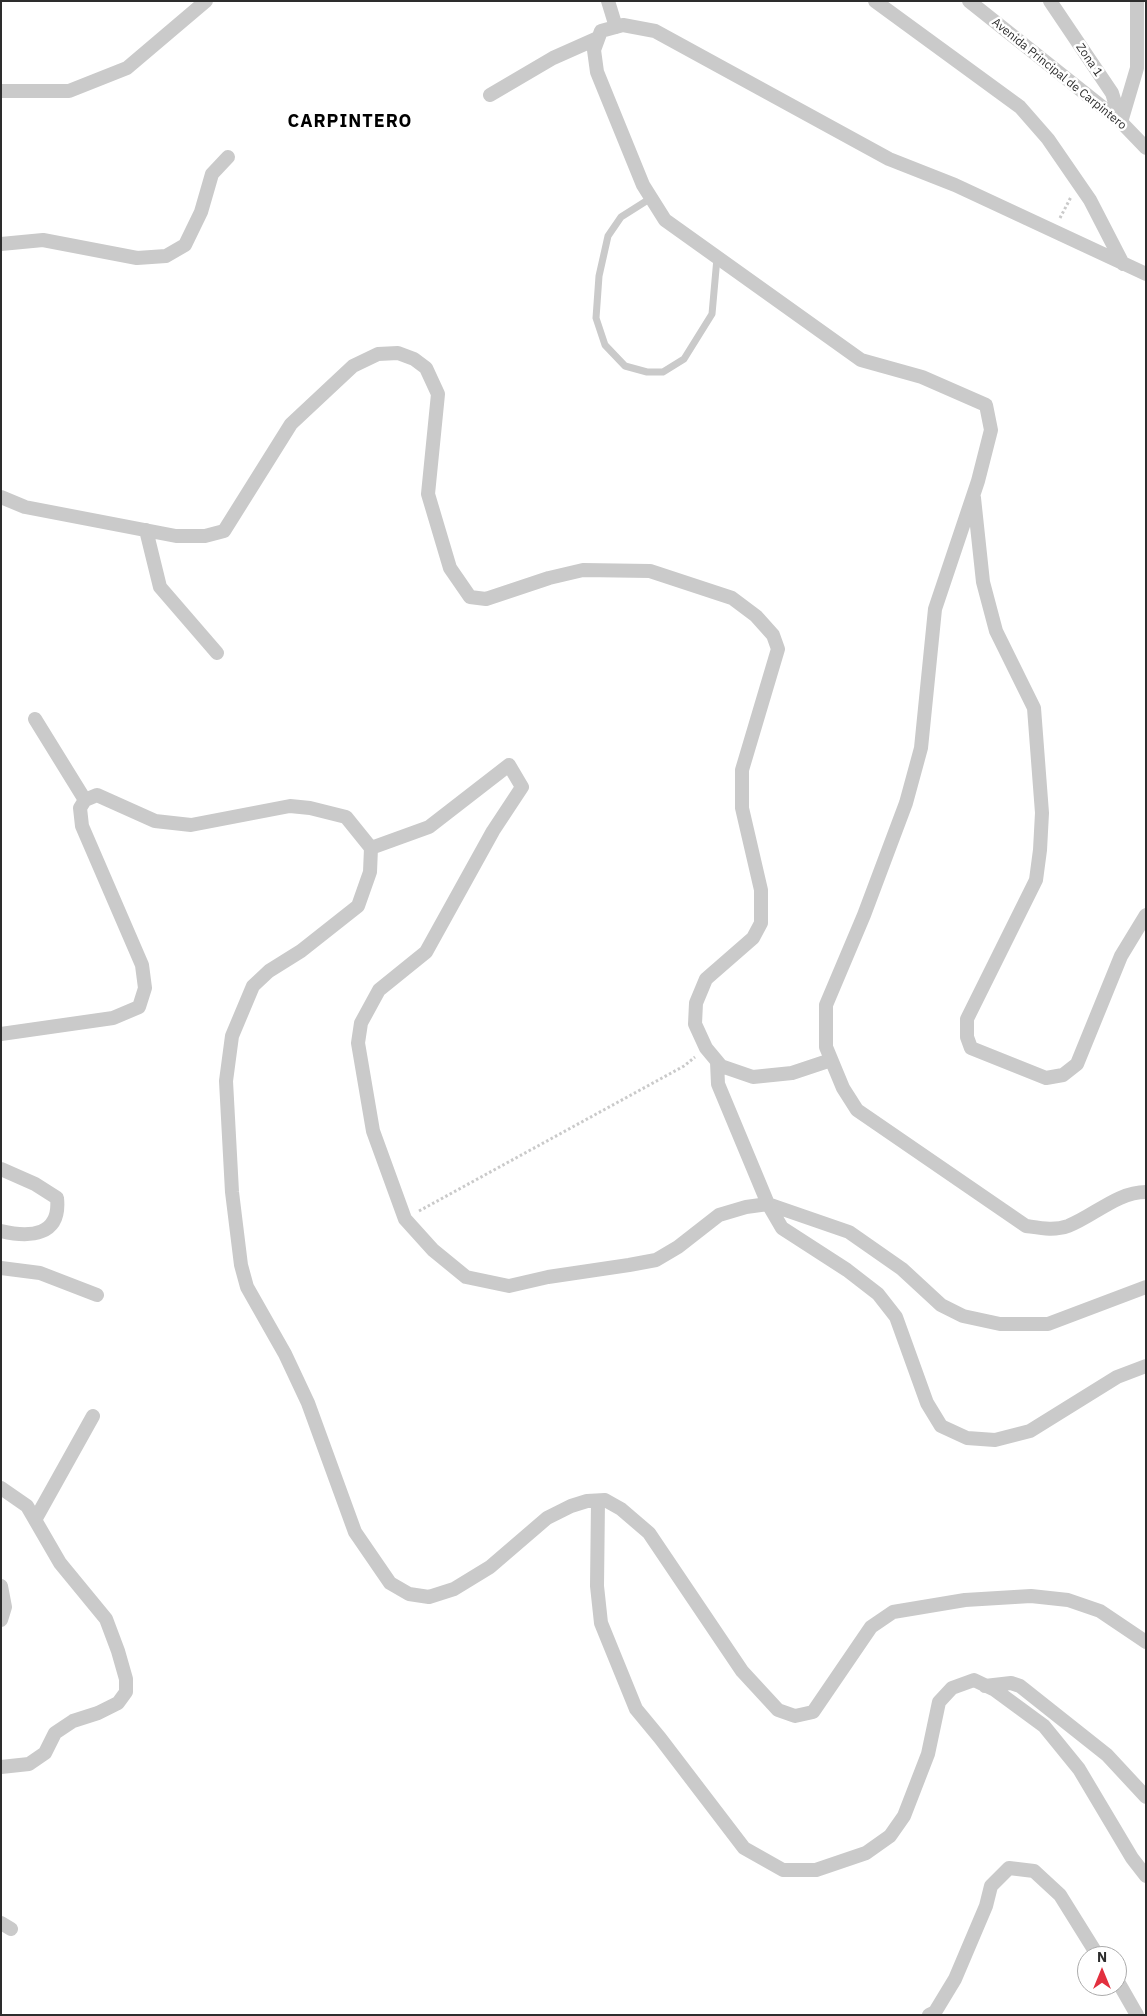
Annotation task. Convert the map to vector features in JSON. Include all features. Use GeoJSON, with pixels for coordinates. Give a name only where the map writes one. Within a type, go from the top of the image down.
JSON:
{"type":"FeatureCollection","features":[{"type":"Feature","properties":{"kind":"street"},"geometry":{"type":"LineString","coordinates":[[1,91],[69,91],[127,68],[206,1]]}},
{"type":"Feature","properties":{"kind":"street"},"geometry":{"type":"LineString","coordinates":[[608,1],[616,28]]}},
{"type":"Feature","properties":{"kind":"street"},"geometry":{"type":"LineString","coordinates":[[875,1],[1020,106],[1048,139],[1090,200],[1123,264]]}},
{"type":"Feature","properties":{"kind":"street","name":"Avenida Principal de Carpintero"},"geometry":{"type":"LineString","coordinates":[[969,1],[1121,122],[1146,148]]}},
{"type":"Feature","properties":{"kind":"street","name":"Zona 1"},"geometry":{"type":"LineString","coordinates":[[1050,1],[1112,93],[1121,122]]}},
{"type":"Feature","properties":{"kind":"street"},"geometry":{"type":"LineString","coordinates":[[1121,122],[1137,68],[1137,1]]}},
{"type":"Feature","properties":{"kind":"street"},"geometry":{"type":"LineString","coordinates":[[1146,274],[955,185],[889,159],[655,31],[623,26],[601,31],[594,50],[597,72],[643,185],[665,220],[861,360],[922,377],[986,405],[991,430],[973,495],[935,609],[921,748],[906,803],[864,915],[826,1005],[826,1047],[843,1088],[856,1110],[1026,1226],[1046,1229],[1067,1226],[1133,1192],[1146,1192]]}},
{"type":"Feature","properties":{"kind":"street"},"geometry":{"type":"LineString","coordinates":[[490,95],[553,58],[598,38]]}},
{"type":"Feature","properties":{"kind":"street"},"geometry":{"type":"LineString","coordinates":[[1,244],[43,240],[137,258],[166,256],[185,245],[201,212],[212,174],[228,157]]}},
{"type":"Feature","properties":{"kind":"street"},"geometry":{"type":"LineString","coordinates":[[1,497],[25,507],[176,536],[205,536],[224,531],[291,424],[354,366],[378,354],[398,353],[414,359],[426,368],[438,394],[428,494],[450,568],[470,597],[486,599],[549,578],[583,570],[650,571],[732,598],[756,616],[773,635],[778,650],[742,770],[742,808],[761,890],[761,923],[753,938],[706,979],[696,1003],[695,1024],[706,1048],[721,1066],[753,1077],[792,1073],[831,1060]]}},
{"type":"Feature","properties":{"kind":"street"},"geometry":{"type":"LineString","coordinates":[[973,495],[983,582],[996,631],[1034,708],[1042,813],[1036,880],[968,1019],[967,1037],[971,1048],[1046,1078],[1063,1075],[1077,1064],[1121,956],[1146,915]]}},
{"type":"Feature","properties":{"kind":"street"},"geometry":{"type":"LineString","coordinates":[[146,530],[160,587],[217,653]]}},
{"type":"Feature","properties":{"kind":"street"},"geometry":{"type":"LineString","coordinates":[[35,719],[86,800]]}},
{"type":"Feature","properties":{"kind":"street"},"geometry":{"type":"LineString","coordinates":[[371,848],[429,827],[509,765],[522,787],[493,831],[426,952],[379,990],[360,1023],[358,1043],[373,1131],[405,1219],[433,1250],[466,1277],[509,1286],[548,1277],[628,1266],[656,1260],[678,1247],[720,1215],[746,1207],[768,1204],[849,1232],[902,1269],[941,1305],[963,1316],[972,1318],[1000,1324],[1048,1324],[1146,1287]]}},
{"type":"Feature","properties":{"kind":"street"},"geometry":{"type":"LineString","coordinates":[[1,1034],[113,1018],[139,1007],[145,988],[142,965],[82,826],[80,808],[86,800],[97,794],[155,821],[191,825],[290,806],[310,808],[346,817],[371,848],[370,872],[358,906],[300,951],[269,971],[253,986],[232,1036],[226,1081],[232,1192],[241,1265],[247,1287],[284,1354],[308,1403],[356,1532],[390,1584],[409,1594],[429,1597],[454,1590],[490,1567],[547,1518],[570,1506],[587,1501],[605,1500],[622,1509],[649,1533],[742,1671],[778,1710],[795,1716],[813,1712],[871,1627],[893,1612],[965,1600],[1031,1596],[1068,1600],[1100,1611],[1146,1642]]}},
{"type":"Feature","properties":{"kind":"street"},"geometry":{"type":"LineString","coordinates":[[717,1062],[718,1084],[768,1204],[782,1228],[847,1270],[878,1294],[896,1317],[927,1403],[941,1426],[967,1438],[995,1440],[1030,1431],[1117,1377],[1146,1366]]}},
{"type":"Feature","properties":{"kind":"street"},"geometry":{"type":"LineString","coordinates":[[1,1169],[35,1184],[57,1198],[58,1211],[50,1227],[37,1234],[13,1234],[1,1231]]}},
{"type":"Feature","properties":{"kind":"street"},"geometry":{"type":"LineString","coordinates":[[1,1268],[40,1273],[97,1295]]}},
{"type":"Feature","properties":{"kind":"street"},"geometry":{"type":"LineString","coordinates":[[35,1520],[93,1416]]}},
{"type":"Feature","properties":{"kind":"street"},"geometry":{"type":"LineString","coordinates":[[1,1488],[27,1506],[60,1563],[106,1619],[126,1679],[126,1692],[118,1703],[98,1713],[73,1721],[55,1733],[45,1753],[29,1764],[1,1766]]}},
{"type":"Feature","properties":{"kind":"street"},"geometry":{"type":"LineString","coordinates":[[598,1501],[597,1586],[601,1623],[636,1710],[660,1738],[744,1848],[783,1870],[816,1870],[866,1853],[890,1836],[904,1816],[928,1754],[939,1702],[952,1688],[974,1680],[995,1690],[1044,1726],[1080,1769],[1132,1858],[1146,1876]]}},
{"type":"Feature","properties":{"kind":"street"},"geometry":{"type":"LineString","coordinates":[[1,1586],[5,1607],[1,1620]]}},
{"type":"Feature","properties":{"kind":"street"},"geometry":{"type":"LineString","coordinates":[[985,1686],[1011,1683],[1020,1686],[1107,1755],[1146,1797]]}},
{"type":"Feature","properties":{"kind":"street"},"geometry":{"type":"LineString","coordinates":[[929,2015],[934,2012],[955,1979],[986,1906],[990,1886],[1009,1868],[1034,1871],[1060,1895],[1092,1946]]}},
{"type":"Feature","properties":{"kind":"street"},"geometry":{"type":"LineString","coordinates":[[1126,1996],[1137,2015]]}},
{"type":"Feature","properties":{"kind":"lane"},"geometry":{"type":"LineString","coordinates":[[651,198],[622,217],[608,236],[599,276],[596,318],[605,345],[625,366],[647,372],[663,372],[684,359],[712,314],[717,258]]}},
{"type":"Feature","properties":{"kind":"path"},"geometry":{"type":"LineString","coordinates":[[1053,231],[1078,183]]}},
{"type":"Feature","properties":{"kind":"path"},"geometry":{"type":"LineString","coordinates":[[405,1219],[684,1066],[706,1048]]}},
{"type":"Feature","properties":{"kind":"district","name":"CARPINTERO"},"geometry":{"type":"Point","coordinates":[350,122]}}]}
